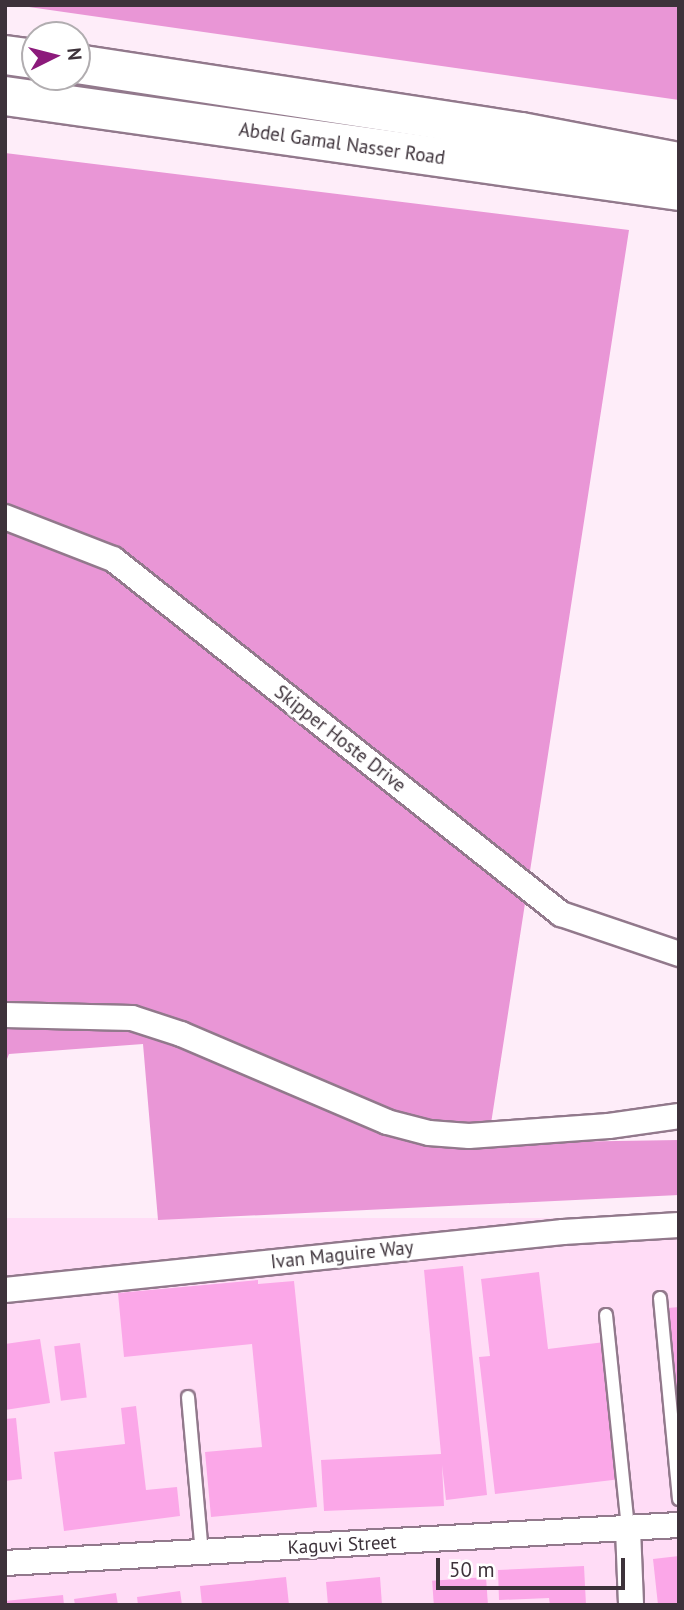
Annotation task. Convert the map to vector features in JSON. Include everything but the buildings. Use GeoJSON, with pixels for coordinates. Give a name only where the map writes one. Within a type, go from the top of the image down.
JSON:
{"type":"FeatureCollection","features":[{"type":"Feature","properties":{"kind":"highway","name":"Abdel Gamal Nasser Road"},"geometry":{"type":"LineString","coordinates":[[91,66],[520,132],[679,162]]}},
{"type":"Feature","properties":{"kind":"highway","name":"Abdel Gamal Nasser Road"},"geometry":{"type":"LineString","coordinates":[[5,96],[679,191]]}},
{"type":"Feature","properties":{"kind":"street","name":"Skipper Hoste Drive"},"geometry":{"type":"LineString","coordinates":[[5,517],[113,559],[561,914],[679,954]]}},
{"type":"Feature","properties":{"kind":"street"},"geometry":{"type":"LineString","coordinates":[[5,1015],[132,1018],[181,1034],[387,1122],[429,1133],[469,1136],[609,1126],[679,1116]]}},
{"type":"Feature","properties":{"kind":"street","name":"Ivan Maguire Way"},"geometry":{"type":"LineString","coordinates":[[5,1290],[563,1232],[679,1225]]}},
{"type":"Feature","properties":{"kind":"street","name":"Kaguvi Street"},"geometry":{"type":"LineString","coordinates":[[5,1563],[679,1525]]}},
{"type":"Feature","properties":{"kind":"street"},"geometry":{"type":"LineString","coordinates":[[628,1529],[631,1605]]}},
{"type":"Feature","properties":{"kind":"lane"},"geometry":{"type":"LineString","coordinates":[[660,1298],[679,1499]]}},
{"type":"Feature","properties":{"kind":"lane"},"geometry":{"type":"LineString","coordinates":[[606,1315],[628,1529]]}},
{"type":"Feature","properties":{"kind":"lane"},"geometry":{"type":"LineString","coordinates":[[188,1397],[202,1553]]}},
{"type":"Feature","properties":{"kind":"shaded area"},"geometry":{"type":"Polygon","coordinates":[[[15,5],[679,5],[679,100],[15,5]]]}},
{"type":"Feature","properties":{"kind":"shaded area"},"geometry":{"type":"Polygon","coordinates":[[[5,153],[629,230],[488,1143],[679,1140],[679,1195],[158,1220],[143,1044],[9,1054],[5,1064],[5,153]]]}},
{"type":"Feature","properties":{"kind":"shaded area"},"geometry":{"type":"Polygon","coordinates":[[[5,1218],[679,1218],[679,1605],[5,1605],[5,1218]]]}}]}
